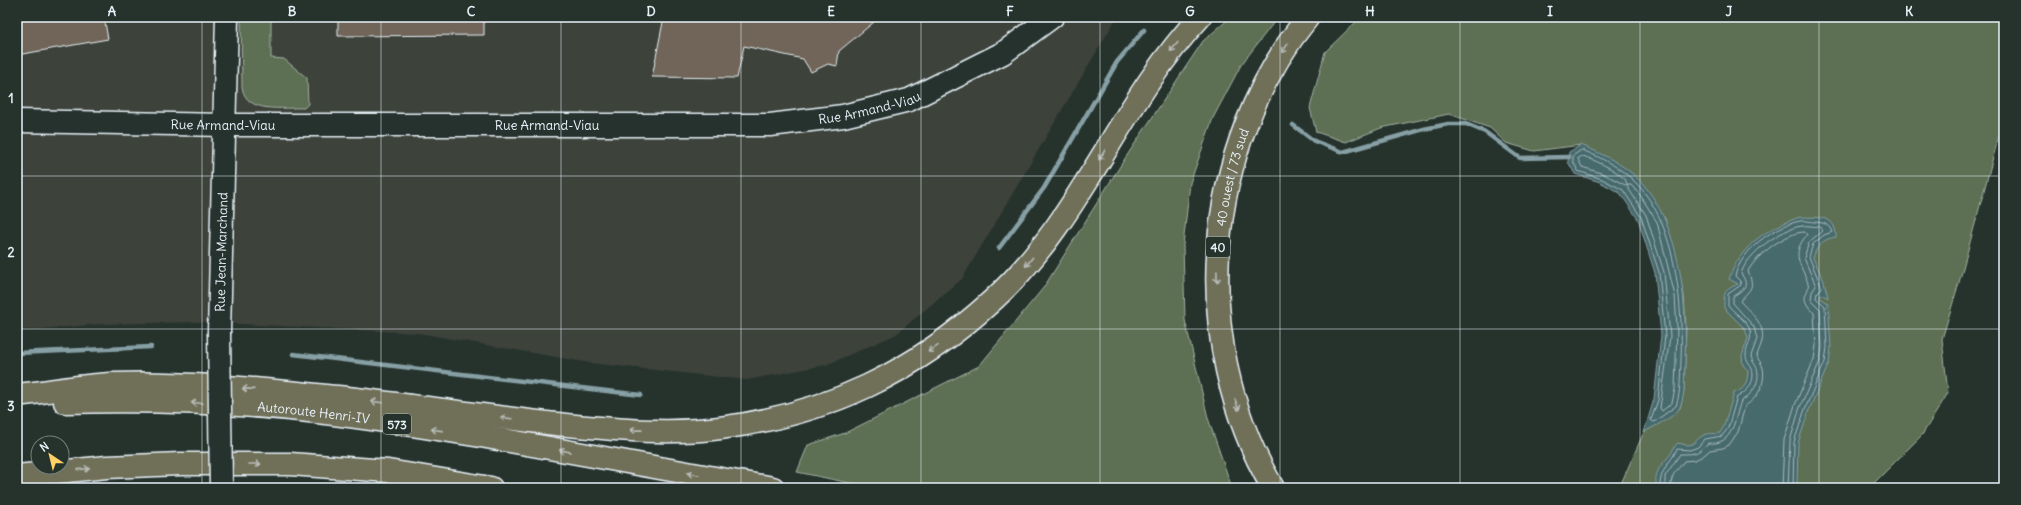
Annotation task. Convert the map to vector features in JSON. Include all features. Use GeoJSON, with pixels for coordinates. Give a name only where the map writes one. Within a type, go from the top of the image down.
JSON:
{"type":"FeatureCollection","features":[{"type":"Feature","properties":{"kind":"highway"},"geometry":{"type":"LineString","coordinates":[[17,396],[111,384],[179,385],[252,389],[340,398],[607,429],[675,431],[718,428],[756,422],[828,404],[866,388],[904,368],[939,344],[998,296],[1026,266],[1055,228],[1140,94],[1165,58],[1200,17]]}},
{"type":"Feature","properties":{"kind":"highway","name":"40 ouest / 73 sud"},"geometry":{"type":"LineString","coordinates":[[1273,488],[1264,473],[1233,394],[1223,353],[1217,306],[1217,259],[1222,213],[1237,153],[1255,104],[1278,59],[1308,17]]}},
{"type":"Feature","properties":{"kind":"highway","name":"Autoroute Henri-IV"},"geometry":{"type":"LineString","coordinates":[[17,403],[110,401],[246,405],[309,411],[516,442],[773,488]]}},
{"type":"Feature","properties":{"kind":"highway"},"geometry":{"type":"LineString","coordinates":[[17,476],[107,466],[180,464],[290,464],[388,471],[491,488]]}},
{"type":"Feature","properties":{"kind":"street","name":"Rue Jean-Marchand"},"geometry":{"type":"LineString","coordinates":[[221,488],[219,332],[227,17]]}},
{"type":"Feature","properties":{"kind":"street","name":"Rue Armand-Viau"},"geometry":{"type":"LineString","coordinates":[[17,121],[225,125],[770,125],[843,116],[909,100],[1003,53],[1052,17]]}},
{"type":"Feature","properties":{"kind":"shaded area"},"geometry":{"type":"Polygon","coordinates":[[[17,17],[1117,17],[962,279],[895,335],[826,365],[747,380],[590,363],[418,333],[199,322],[103,324],[17,331],[17,17]]]}},
{"type":"Feature","properties":{"kind":"green space"},"geometry":{"type":"Polygon","coordinates":[[[241,17],[271,17],[271,58],[284,59],[307,78],[308,104],[304,108],[267,108],[258,106],[245,96],[242,87],[241,17]]]}},
{"type":"Feature","properties":{"kind":"green space"},"geometry":{"type":"Polygon","coordinates":[[[1231,17],[1278,17],[1241,65],[1213,118],[1190,183],[1183,245],[1185,320],[1208,418],[1232,488],[874,488],[797,472],[808,445],[845,433],[979,366],[1044,287],[1124,160],[1203,41],[1231,17]]]}},
{"type":"Feature","properties":{"kind":"green space"},"geometry":{"type":"Polygon","coordinates":[[[1361,17],[2004,17],[2004,117],[1942,339],[1948,393],[1922,435],[1869,488],[1619,488],[1644,432],[1665,420],[1680,408],[1684,390],[1686,327],[1684,295],[1665,218],[1581,145],[1534,151],[1506,143],[1490,128],[1449,114],[1381,128],[1346,142],[1316,132],[1310,108],[1325,52],[1361,17]]]}},
{"type":"Feature","properties":{"kind":"water"},"geometry":{"type":"Polygon","coordinates":[[[1581,145],[1618,163],[1642,182],[1659,209],[1668,229],[1680,272],[1685,318],[1685,362],[1682,402],[1674,414],[1644,432],[1654,399],[1661,335],[1655,273],[1638,219],[1620,193],[1600,182],[1575,174],[1568,162],[1569,152],[1581,145]]]}},
{"type":"Feature","properties":{"kind":"water"},"geometry":{"type":"Polygon","coordinates":[[[1800,217],[1819,218],[1829,221],[1833,224],[1836,237],[1824,241],[1816,250],[1813,258],[1824,281],[1828,298],[1821,294],[1820,298],[1828,303],[1831,347],[1829,363],[1809,410],[1798,443],[1797,488],[1657,488],[1656,478],[1658,470],[1676,445],[1678,443],[1691,445],[1706,434],[1720,433],[1724,426],[1734,393],[1745,385],[1748,371],[1743,365],[1742,356],[1748,338],[1745,329],[1724,308],[1725,293],[1729,288],[1738,284],[1729,279],[1734,267],[1748,247],[1757,239],[1777,226],[1800,217]]]}},
{"type":"Feature","properties":{"kind":"building"},"geometry":{"type":"Polygon","coordinates":[[[17,17],[104,17],[108,39],[17,55],[17,17]]]}},
{"type":"Feature","properties":{"kind":"building"},"geometry":{"type":"Polygon","coordinates":[[[338,17],[484,17],[484,35],[338,36],[338,17]]]}},
{"type":"Feature","properties":{"kind":"building"},"geometry":{"type":"Polygon","coordinates":[[[664,17],[880,17],[839,51],[837,66],[828,64],[811,72],[803,59],[744,46],[737,78],[652,77],[664,17]]]}},
{"type":"Feature","properties":{"kind":"waterway"},"geometry":{"type":"LineString","coordinates":[[999,248],[1044,188],[1117,62],[1144,30]]}},
{"type":"Feature","properties":{"kind":"waterway"},"geometry":{"type":"LineString","coordinates":[[1293,125],[1314,141],[1343,152],[1424,129],[1448,124],[1466,124],[1485,132],[1520,158],[1569,157]]}},
{"type":"Feature","properties":{"kind":"waterway"},"geometry":{"type":"LineString","coordinates":[[17,353],[151,347]]}},
{"type":"Feature","properties":{"kind":"waterway"},"geometry":{"type":"LineString","coordinates":[[293,354],[641,395]]}}]}
